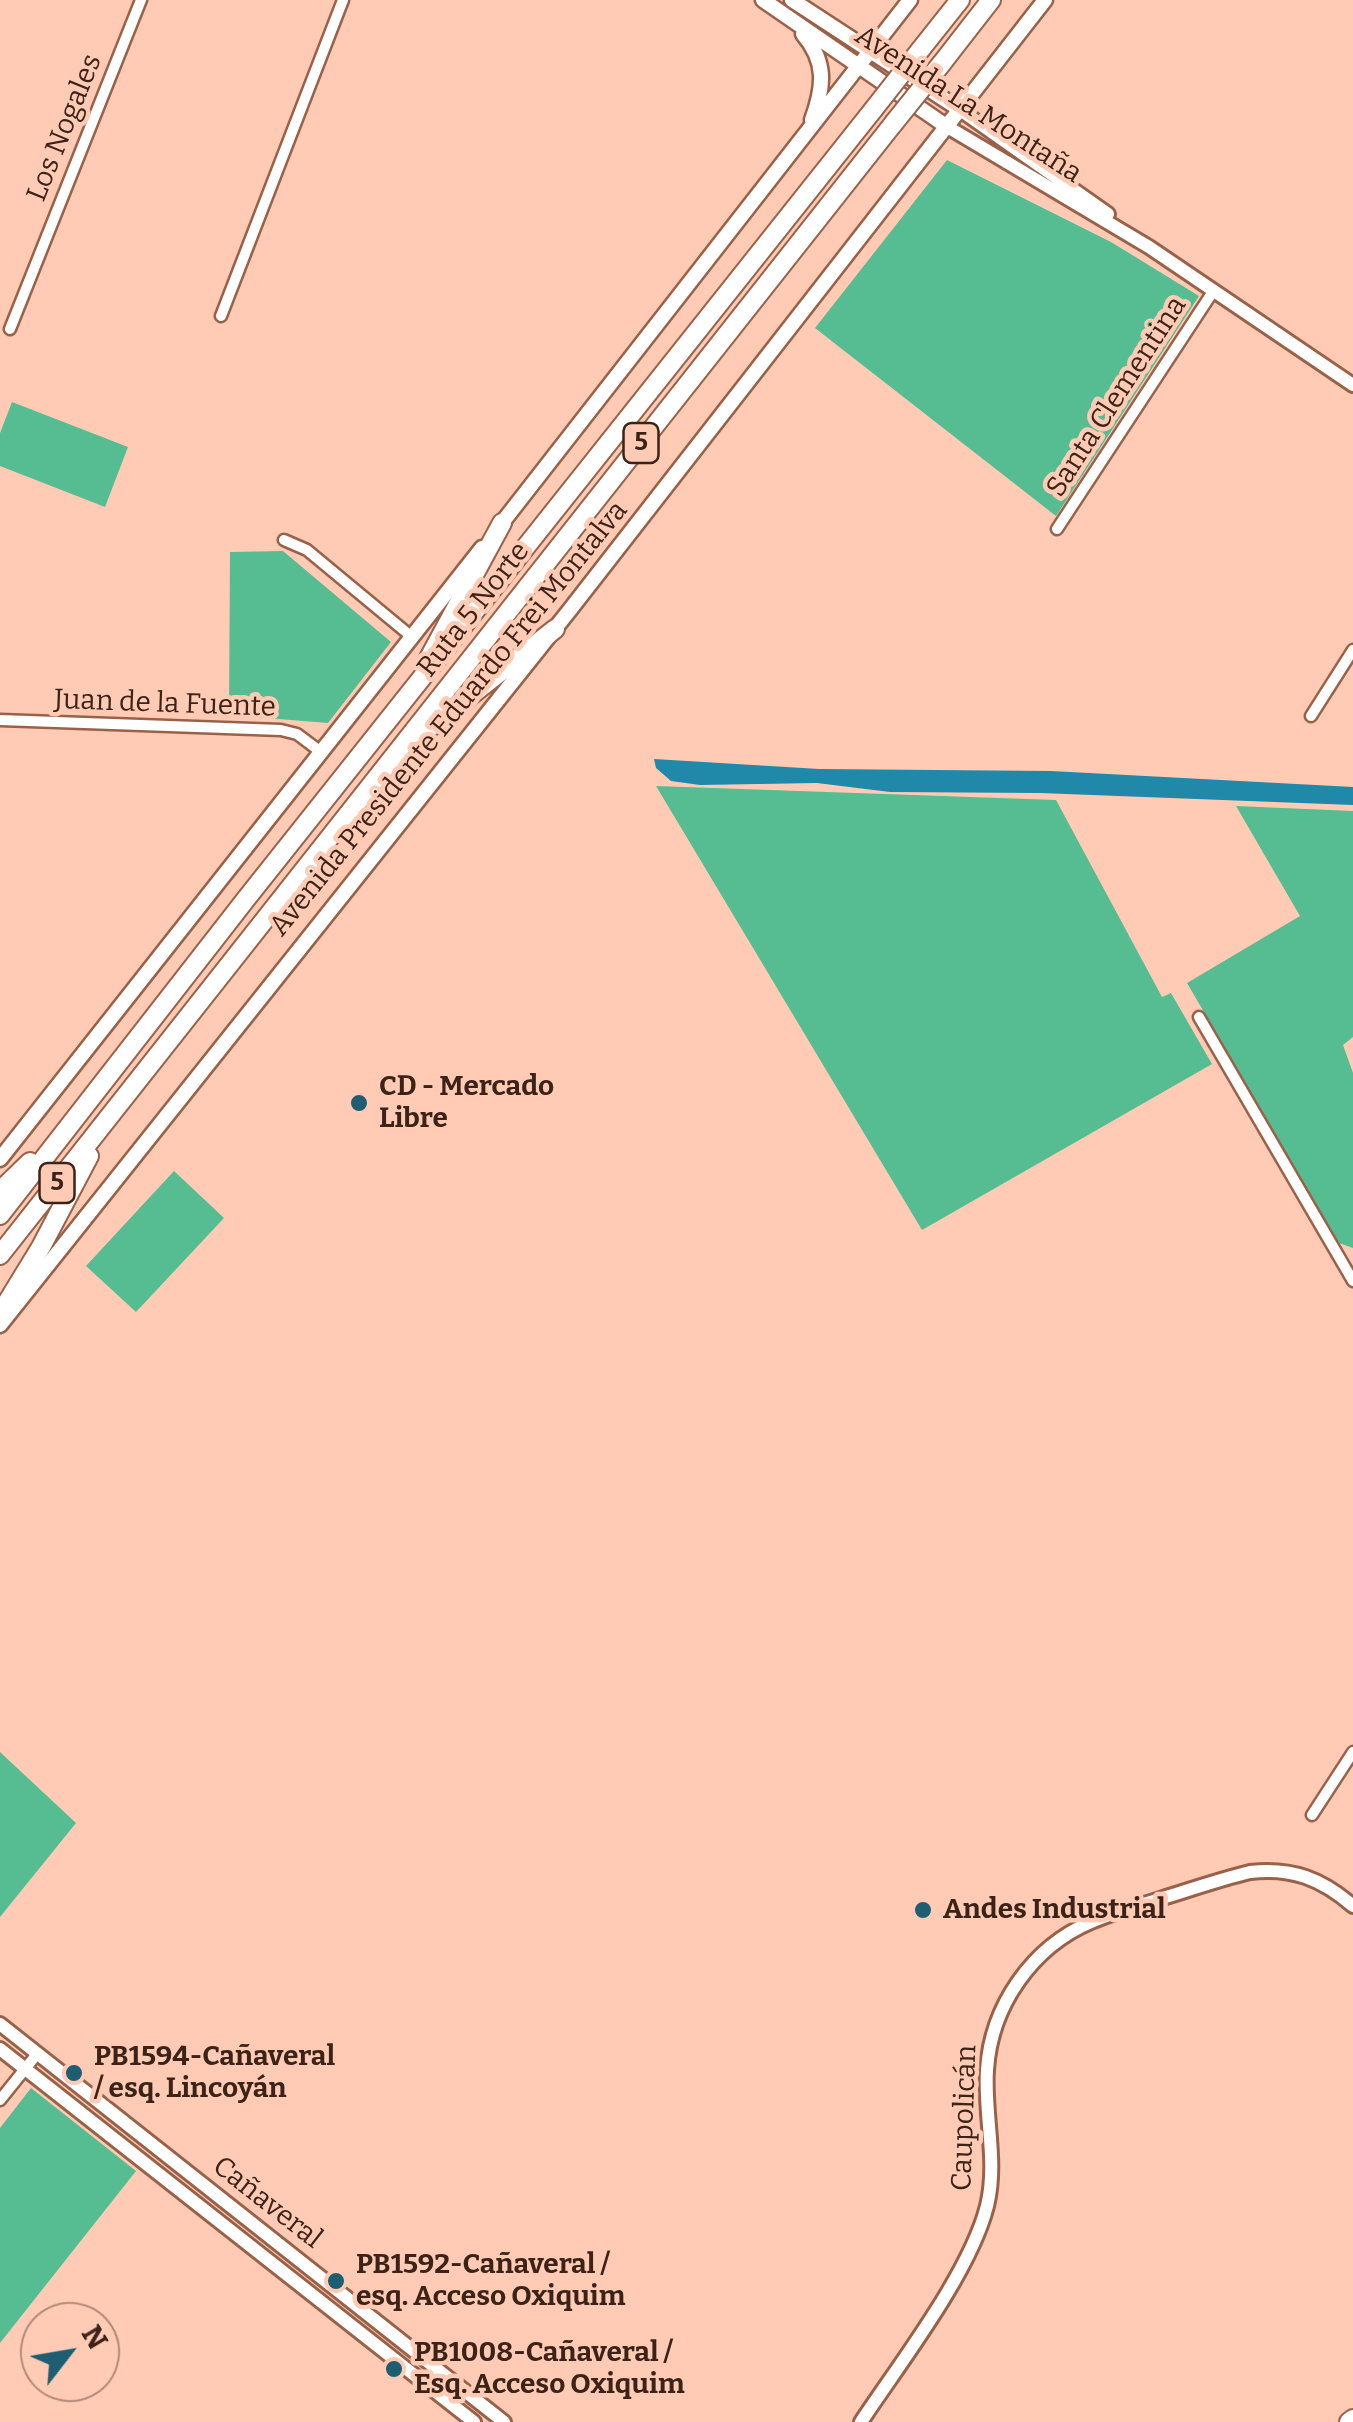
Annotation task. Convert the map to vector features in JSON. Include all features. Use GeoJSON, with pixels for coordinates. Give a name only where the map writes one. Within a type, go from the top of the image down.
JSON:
{"type":"FeatureCollection","features":[{"type":"Feature","properties":{"kind":"highway","name":"Ruta 5 Norte"},"geometry":{"type":"LineString","coordinates":[[0,1215],[960,0]]}},
{"type":"Feature","properties":{"kind":"highway","name":"Ruta 5 Norte"},"geometry":{"type":"LineString","coordinates":[[0,1255],[991,0]]}},
{"type":"Feature","properties":{"kind":"highway"},"geometry":{"type":"LineString","coordinates":[[416,686],[502,524]]}},
{"type":"Feature","properties":{"kind":"highway"},"geometry":{"type":"LineString","coordinates":[[388,762],[555,629]]}},
{"type":"Feature","properties":{"kind":"highway"},"geometry":{"type":"LineString","coordinates":[[0,1314],[114,1112]]}},
{"type":"Feature","properties":{"kind":"highway"},"geometry":{"type":"LineString","coordinates":[[0,1191],[78,1117]]}},
{"type":"Feature","properties":{"kind":"main road","name":"Avenida La Montaña"},"geometry":{"type":"LineString","coordinates":[[763,0],[946,126]]}},
{"type":"Feature","properties":{"kind":"main road","name":"Avenida La Montaña"},"geometry":{"type":"LineString","coordinates":[[792,0],[959,108]]}},
{"type":"Feature","properties":{"kind":"main road"},"geometry":{"type":"LineString","coordinates":[[0,1160],[910,0]]}},
{"type":"Feature","properties":{"kind":"main road","name":"Avenida Presidente Eduardo Frei Montalva"},"geometry":{"type":"LineString","coordinates":[[0,1325],[555,629],[1045,0]]}},
{"type":"Feature","properties":{"kind":"main road"},"geometry":{"type":"LineString","coordinates":[[781,12],[808,40],[822,69],[822,86],[808,133]]}},
{"type":"Feature","properties":{"kind":"street","name":"Los Nogales"},"geometry":{"type":"LineString","coordinates":[[10,329],[140,0]]}},
{"type":"Feature","properties":{"kind":"street"},"geometry":{"type":"LineString","coordinates":[[221,316],[343,0]]}},
{"type":"Feature","properties":{"kind":"street","name":"Avenida La Montaña"},"geometry":{"type":"LineString","coordinates":[[959,108],[1078,191],[1149,247]]}},
{"type":"Feature","properties":{"kind":"street","name":"Avenida La Montaña"},"geometry":{"type":"LineString","coordinates":[[946,126],[1149,247],[1353,385]]}},
{"type":"Feature","properties":{"kind":"street","name":"Santa Clementina"},"geometry":{"type":"LineString","coordinates":[[1057,529],[1214,290]]}},
{"type":"Feature","properties":{"kind":"street"},"geometry":{"type":"LineString","coordinates":[[284,540],[316,557],[412,637]]}},
{"type":"Feature","properties":{"kind":"street"},"geometry":{"type":"LineString","coordinates":[[1311,716],[1353,650]]}},
{"type":"Feature","properties":{"kind":"street","name":"Juan de la Fuente"},"geometry":{"type":"LineString","coordinates":[[0,720],[281,730],[297,734],[321,752]]}},
{"type":"Feature","properties":{"kind":"street"},"geometry":{"type":"LineString","coordinates":[[1199,1016],[1353,1281]]}},
{"type":"Feature","properties":{"kind":"street"},"geometry":{"type":"LineString","coordinates":[[1312,1816],[1353,1752]]}},
{"type":"Feature","properties":{"kind":"street","name":"Caupolicán"},"geometry":{"type":"LineString","coordinates":[[861,2422],[949,2287],[987,2207],[991,2180],[987,2080],[990,2048],[1005,2002],[1032,1964],[1057,1942],[1091,1922],[1250,1872],[1275,1870],[1307,1876],[1330,1887],[1353,1906]]}},
{"type":"Feature","properties":{"kind":"street","name":"Cañaveral"},"geometry":{"type":"LineString","coordinates":[[0,2024],[504,2422]]}},
{"type":"Feature","properties":{"kind":"street","name":"Cañaveral"},"geometry":{"type":"LineString","coordinates":[[0,2048],[474,2422]]}},
{"type":"Feature","properties":{"kind":"street"},"geometry":{"type":"LineString","coordinates":[[0,2100],[37,2054]]}},
{"type":"Feature","properties":{"kind":"green space"},"geometry":{"type":"Polygon","coordinates":[[[947,160],[1111,242],[1199,296],[1056,516],[815,328],[947,160]]]}},
{"type":"Feature","properties":{"kind":"green space"},"geometry":{"type":"Polygon","coordinates":[[[12,402],[128,447],[105,507],[0,466],[0,433],[12,402]]]}},
{"type":"Feature","properties":{"kind":"green space"},"geometry":{"type":"Polygon","coordinates":[[[283,551],[391,642],[328,723],[229,715],[230,552],[283,551]]]}},
{"type":"Feature","properties":{"kind":"green space"},"geometry":{"type":"Polygon","coordinates":[[[656,786],[1056,800],[1162,997],[1171,993],[1212,1064],[922,1230],[656,786]]]}},
{"type":"Feature","properties":{"kind":"green space"},"geometry":{"type":"Polygon","coordinates":[[[1236,806],[1353,811],[1353,1037],[1343,1045],[1353,1073],[1353,1248],[1339,1243],[1187,983],[1300,916],[1236,806]]]}},
{"type":"Feature","properties":{"kind":"green space"},"geometry":{"type":"Polygon","coordinates":[[[174,1171],[224,1218],[136,1312],[86,1266],[174,1171]]]}},
{"type":"Feature","properties":{"kind":"green space"},"geometry":{"type":"Polygon","coordinates":[[[0,1752],[76,1823],[0,1917],[0,1752]]]}},
{"type":"Feature","properties":{"kind":"green space"},"geometry":{"type":"Polygon","coordinates":[[[31,2088],[136,2171],[32,2302],[20,2302],[20,2318],[0,2343],[0,2128],[31,2088]]]}},
{"type":"Feature","properties":{"kind":"water"},"geometry":{"type":"Polygon","coordinates":[[[654,759],[819,769],[1051,771],[1353,787],[1353,805],[1040,793],[890,792],[817,783],[700,785],[671,781],[656,768],[654,759]]]}},
{"type":"Feature","properties":{"kind":"place","name":"CD - Mercado Libre"},"geometry":{"type":"Point","coordinates":[359,1103]}},
{"type":"Feature","properties":{"kind":"place","name":"Andes Industrial"},"geometry":{"type":"Point","coordinates":[923,1910]}},
{"type":"Feature","properties":{"kind":"place","name":"PB1594-Cañaveral / esq. Lincoyán"},"geometry":{"type":"Point","coordinates":[74,2073]}},
{"type":"Feature","properties":{"kind":"place","name":"PB1592-Cañaveral / esq. Acceso Oxiquim"},"geometry":{"type":"Point","coordinates":[336,2281]}},
{"type":"Feature","properties":{"kind":"place","name":"PB1008-Cañaveral / Esq. Acceso Oxiquim"},"geometry":{"type":"Point","coordinates":[394,2369]}}]}
